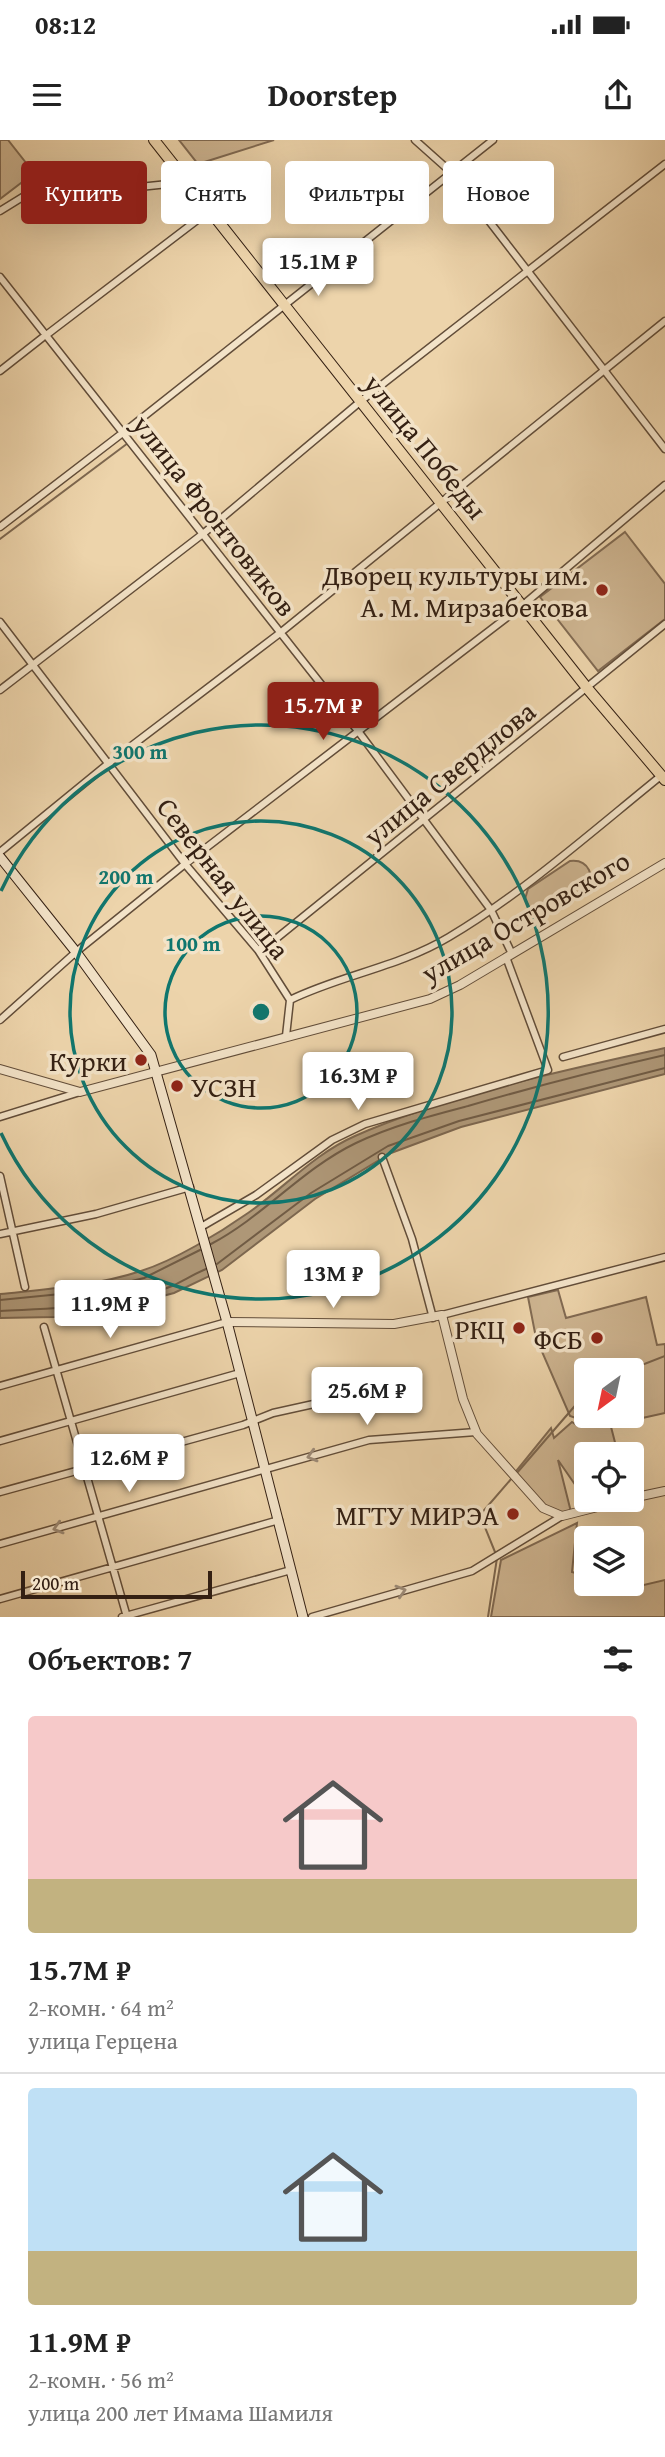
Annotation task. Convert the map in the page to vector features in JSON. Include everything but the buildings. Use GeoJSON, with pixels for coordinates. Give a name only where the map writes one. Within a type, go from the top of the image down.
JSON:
{"type":"FeatureCollection","features":[{"type":"Feature","properties":{"kind":"main road","name":"улица Победы"},"geometry":{"type":"LineString","coordinates":[[155,140],[172,161]]}},
{"type":"Feature","properties":{"kind":"main road","name":"улица Победы"},"geometry":{"type":"LineString","coordinates":[[220,224],[286,306]]}},
{"type":"Feature","properties":{"kind":"main road","name":"улица Победы"},"geometry":{"type":"LineString","coordinates":[[221,224],[587,688],[664,776]]}},
{"type":"Feature","properties":{"kind":"main road"},"geometry":{"type":"LineString","coordinates":[[0,857],[76,952],[151,1055],[227,1322],[303,1617]]}},
{"type":"Feature","properties":{"kind":"street"},"geometry":{"type":"LineString","coordinates":[[415,140],[443,165]]}},
{"type":"Feature","properties":{"kind":"street"},"geometry":{"type":"LineString","coordinates":[[467,161],[493,140]]}},
{"type":"Feature","properties":{"kind":"street"},"geometry":{"type":"LineString","coordinates":[[0,690],[204,533],[362,401],[665,164]]}},
{"type":"Feature","properties":{"kind":"street"},"geometry":{"type":"LineString","coordinates":[[0,527],[286,306],[443,180]]}},
{"type":"Feature","properties":{"kind":"street"},"geometry":{"type":"LineString","coordinates":[[0,211],[34,190],[73,194],[161,185]]}},
{"type":"Feature","properties":{"kind":"street"},"geometry":{"type":"LineString","coordinates":[[0,371],[192,224]]}},
{"type":"Feature","properties":{"kind":"street"},"geometry":{"type":"LineString","coordinates":[[493,224],[665,449]]}},
{"type":"Feature","properties":{"kind":"street","name":"улица Фронтовиков"},"geometry":{"type":"LineString","coordinates":[[0,277],[44,336],[204,533],[491,910],[548,1070],[365,1124],[332,1140],[202,1231]]}},
{"type":"Feature","properties":{"kind":"street"},"geometry":{"type":"LineString","coordinates":[[0,852],[109,763],[280,632],[665,321]]}},
{"type":"Feature","properties":{"kind":"street"},"geometry":{"type":"LineString","coordinates":[[0,1020],[76,952],[185,864],[523,604],[665,485]]}},
{"type":"Feature","properties":{"kind":"street","name":"Северная улица"},"geometry":{"type":"LineString","coordinates":[[0,622],[185,864],[258,950],[290,1000],[286,1036]]}},
{"type":"Feature","properties":{"kind":"street","name":"улица Свердлова"},"geometry":{"type":"LineString","coordinates":[[258,950],[272,942],[425,821],[665,624]]}},
{"type":"Feature","properties":{"kind":"street","name":"улица Островского"},"geometry":{"type":"LineString","coordinates":[[290,1000],[396,962],[447,938],[491,910],[664,776]]}},
{"type":"Feature","properties":{"kind":"street","name":"улица Островского"},"geometry":{"type":"LineString","coordinates":[[0,1117],[156,1071],[447,993],[665,863]]}},
{"type":"Feature","properties":{"kind":"street"},"geometry":{"type":"LineString","coordinates":[[563,1057],[665,1029]]}},
{"type":"Feature","properties":{"kind":"street"},"geometry":{"type":"LineString","coordinates":[[0,1069],[80,1093]]}},
{"type":"Feature","properties":{"kind":"street"},"geometry":{"type":"LineString","coordinates":[[382,1157],[412,1238],[433,1318]]}},
{"type":"Feature","properties":{"kind":"street"},"geometry":{"type":"LineString","coordinates":[[0,1176],[25,1287]]}},
{"type":"Feature","properties":{"kind":"street"},"geometry":{"type":"LineString","coordinates":[[0,1234],[96,1213],[190,1187]]}},
{"type":"Feature","properties":{"kind":"street"},"geometry":{"type":"LineString","coordinates":[[0,1386],[227,1322],[394,1324],[433,1318],[665,1256]]}},
{"type":"Feature","properties":{"kind":"street"},"geometry":{"type":"LineString","coordinates":[[442,1315],[463,1399],[476,1432],[543,1508],[562,1516]]}},
{"type":"Feature","properties":{"kind":"street"},"geometry":{"type":"LineString","coordinates":[[44,1327],[125,1617],[291,1570]]}},
{"type":"Feature","properties":{"kind":"street"},"geometry":{"type":"LineString","coordinates":[[0,1441],[240,1373]]}},
{"type":"Feature","properties":{"kind":"street"},"geometry":{"type":"LineString","coordinates":[[0,1492],[253,1421],[273,1413],[350,1396]]}},
{"type":"Feature","properties":{"kind":"street"},"geometry":{"type":"LineString","coordinates":[[0,1544],[369,1440],[476,1432]]}},
{"type":"Feature","properties":{"kind":"street"},"geometry":{"type":"LineString","coordinates":[[644,1495],[665,1491]]}},
{"type":"Feature","properties":{"kind":"street"},"geometry":{"type":"LineString","coordinates":[[312,1617],[472,1571],[562,1516],[578,1512]]}},
{"type":"Feature","properties":{"kind":"street"},"geometry":{"type":"LineString","coordinates":[[0,1599],[279,1520]]}},
{"type":"Feature","properties":{"kind":"shaded area"},"geometry":{"type":"Polygon","coordinates":[[[0,140],[8,140],[25,161],[21,161],[21,183],[0,199],[0,140]]]}},
{"type":"Feature","properties":{"kind":"shaded area"},"geometry":{"type":"Polygon","coordinates":[[[179,140],[274,140],[208,161],[196,161],[179,140]]]}},
{"type":"Feature","properties":{"kind":"shaded area"},"geometry":{"type":"Polygon","coordinates":[[[625,532],[665,584],[665,619],[598,671],[540,597],[625,532]]]}},
{"type":"Feature","properties":{"kind":"shaded area"},"geometry":{"type":"Polygon","coordinates":[[[570,861],[581,862],[589,870],[588,884],[583,891],[546,915],[532,912],[525,899],[528,889],[570,861]]]}},
{"type":"Feature","properties":{"kind":"shaded area"},"geometry":{"type":"Polygon","coordinates":[[[558,1290],[566,1318],[646,1297],[657,1345],[665,1344],[665,1413],[644,1418],[644,1358],[574,1358],[574,1417],[570,1416],[536,1338],[528,1297],[558,1290]]]}},
{"type":"Feature","properties":{"kind":"shaded area"},"geometry":{"type":"Polygon","coordinates":[[[572,1422],[574,1428],[611,1428],[615,1442],[574,1442],[574,1483],[558,1460],[571,1512],[562,1513],[539,1502],[513,1475],[551,1428],[554,1438],[572,1422]]]}},
{"type":"Feature","properties":{"kind":"shaded area"},"geometry":{"type":"Polygon","coordinates":[[[577,1523],[574,1526],[572,1572],[574,1596],[644,1596],[644,1585],[665,1580],[665,1617],[491,1617],[501,1560],[577,1523]]]}},
{"type":"Feature","properties":{"kind":"water"},"geometry":{"type":"Polygon","coordinates":[[[665,1048],[665,1074],[461,1127],[391,1153],[315,1199],[222,1270],[174,1293],[132,1304],[55,1317],[0,1318],[0,1294],[106,1280],[141,1271],[182,1253],[248,1213],[340,1143],[391,1121],[507,1085],[665,1048]]]}},
{"type":"Feature","properties":{"kind":"waterway"},"geometry":{"type":"LineString","coordinates":[[0,539],[128,443]]}},
{"type":"Feature","properties":{"kind":"waterway"},"geometry":{"type":"LineString","coordinates":[[644,1364],[665,1356]]}},
{"type":"Feature","properties":{"kind":"waterway"},"geometry":{"type":"LineString","coordinates":[[516,1474],[574,1407]]}},
{"type":"Feature","properties":{"kind":"waterway"},"geometry":{"type":"LineString","coordinates":[[495,1552],[480,1515],[512,1478]]}},
{"type":"Feature","properties":{"kind":"waterway"},"geometry":{"type":"LineString","coordinates":[[488,1617],[497,1558]]}},
{"type":"Feature","properties":{"kind":"place","name":"Дворец культуры им. А. М. Мирзабекова"},"geometry":{"type":"Point","coordinates":[602,590]}},
{"type":"Feature","properties":{"kind":"place","name":"Курки"},"geometry":{"type":"Point","coordinates":[141,1060]}},
{"type":"Feature","properties":{"kind":"place","name":"УСЗН"},"geometry":{"type":"Point","coordinates":[177,1086]}},
{"type":"Feature","properties":{"kind":"place","name":"РКЦ"},"geometry":{"type":"Point","coordinates":[519,1328]}},
{"type":"Feature","properties":{"kind":"place","name":"ФСБ"},"geometry":{"type":"Point","coordinates":[597,1338]}},
{"type":"Feature","properties":{"kind":"place","name":"МГТУ МИРЭА"},"geometry":{"type":"Point","coordinates":[513,1514]}}]}
